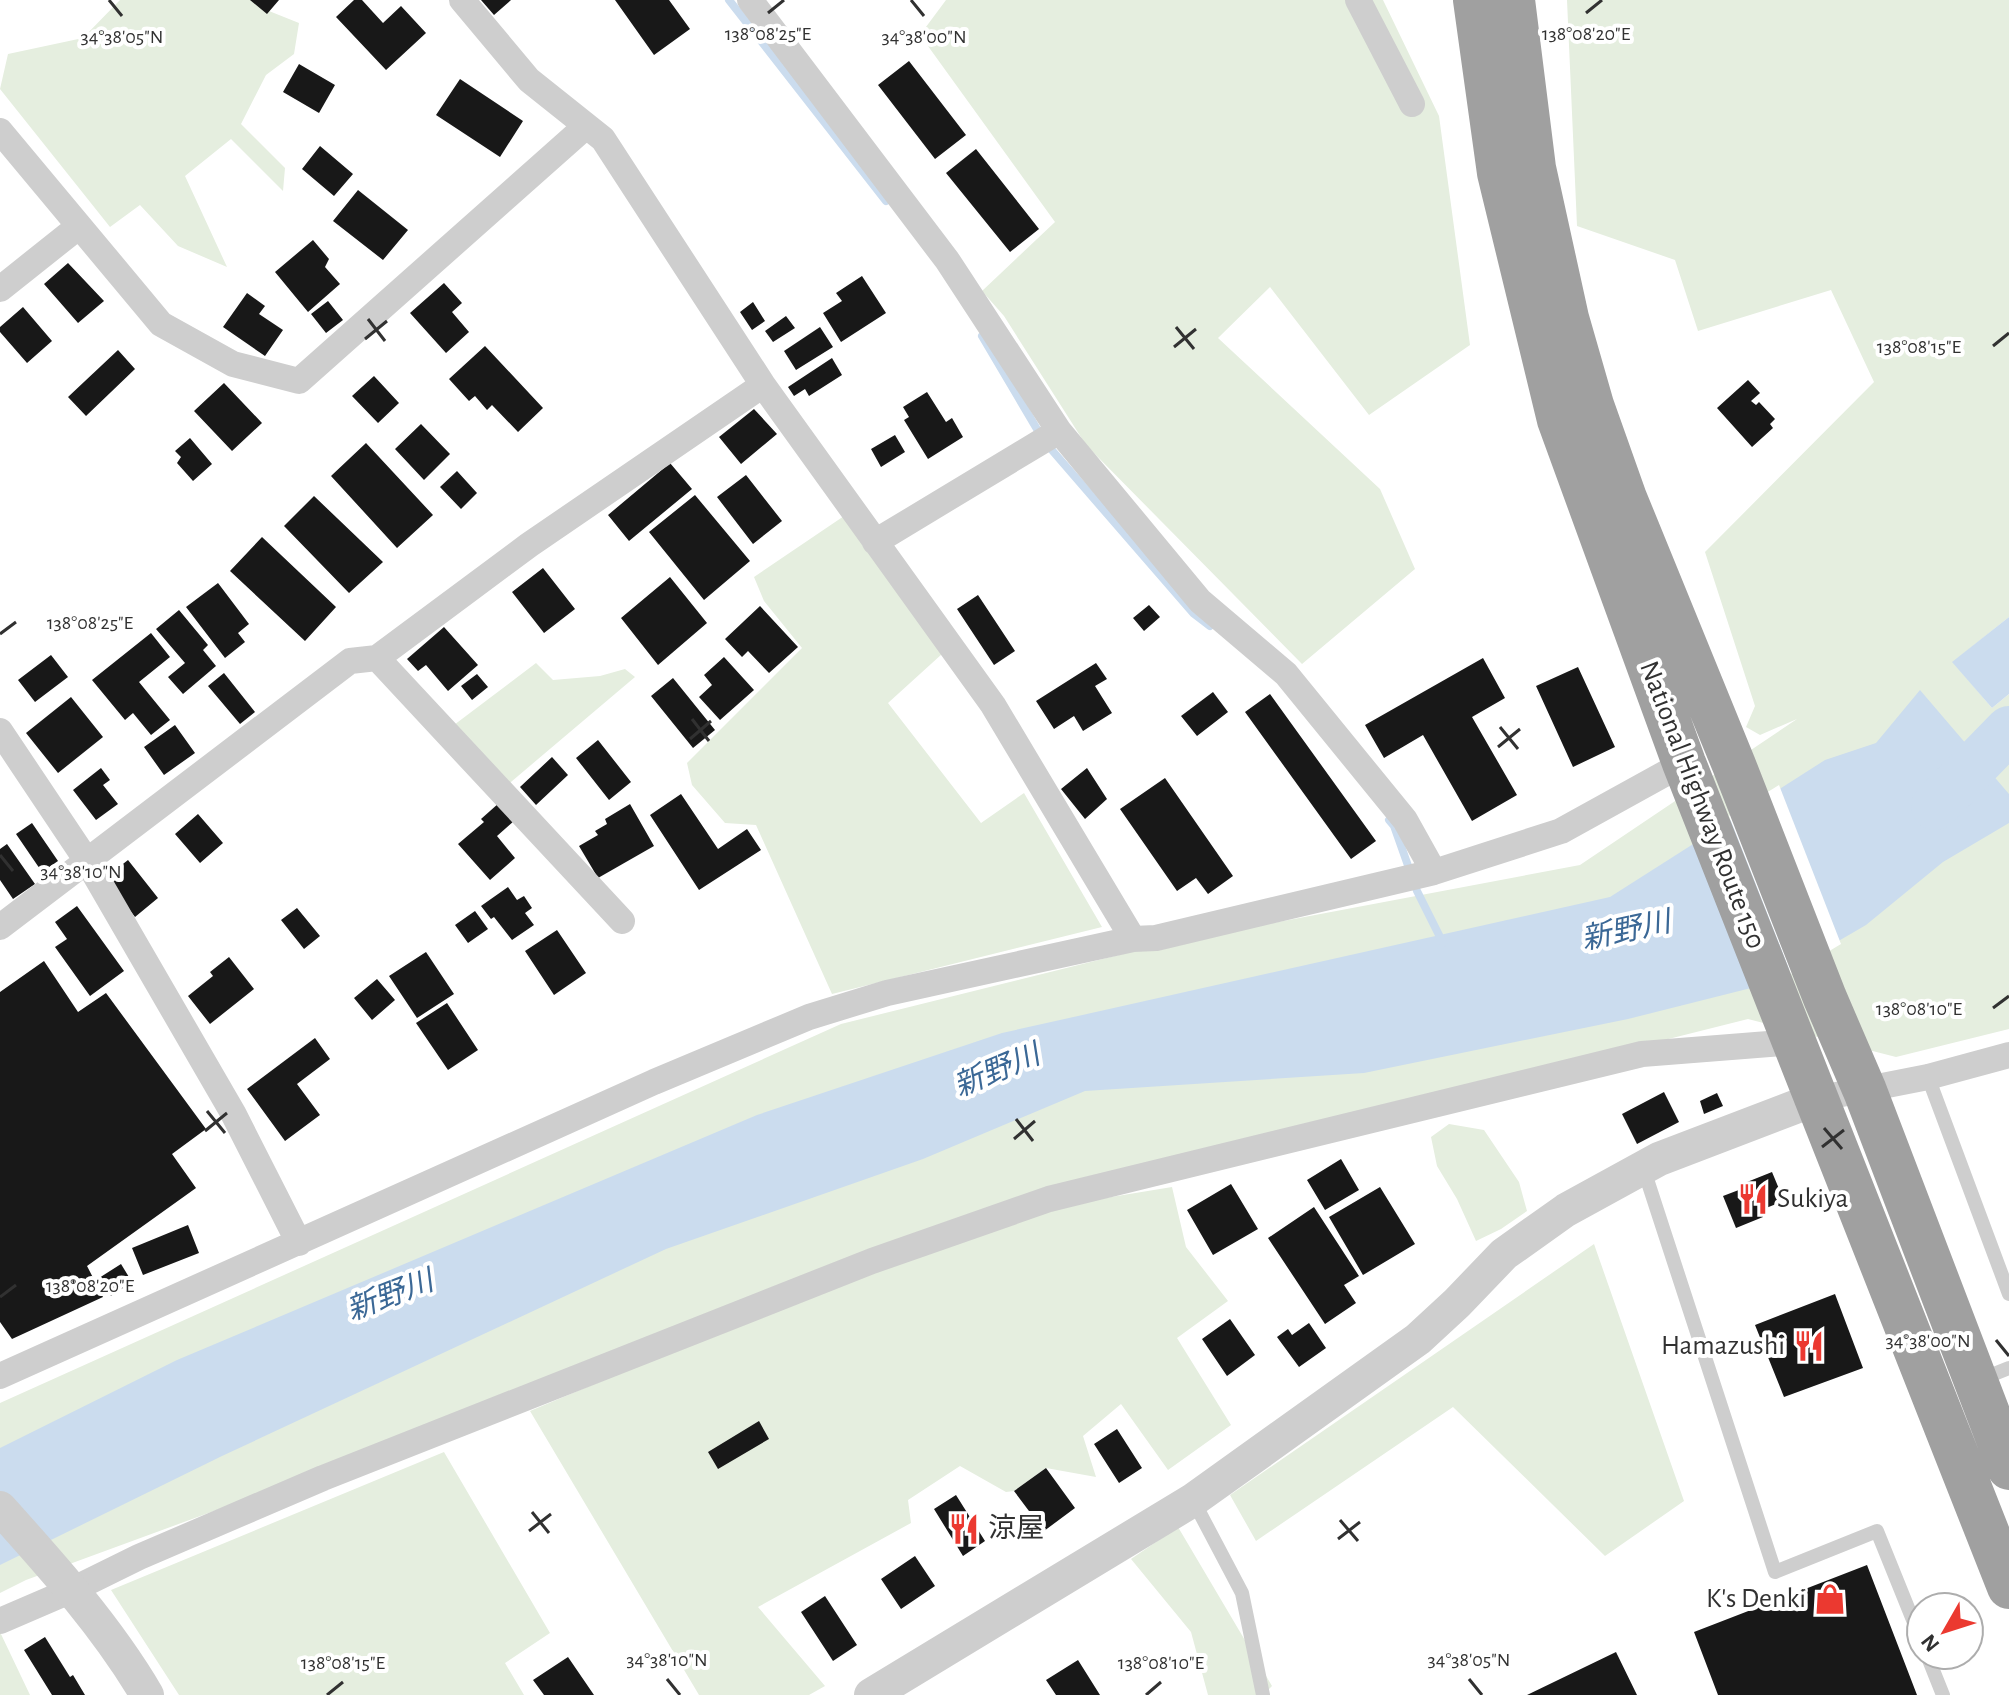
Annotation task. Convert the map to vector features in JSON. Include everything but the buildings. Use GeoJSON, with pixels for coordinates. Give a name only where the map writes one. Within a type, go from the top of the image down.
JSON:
{"type":"FeatureCollection","features":[{"type":"Feature","properties":{"kind":"highway","name":"National Highway Route 150"},"geometry":{"type":"LineString","coordinates":[[1475,0],[1499,173],[1559,420],[1688,772],[2009,1587]]}},
{"type":"Feature","properties":{"kind":"highway","name":"National Highway Route 150"},"geometry":{"type":"LineString","coordinates":[[1513,0],[1534,168],[1567,318],[1592,405],[1625,498],[1825,998],[1992,1375],[2009,1468]]}},
{"type":"Feature","properties":{"kind":"street"},"geometry":{"type":"LineString","coordinates":[[462,0],[529,80],[603,139],[763,385],[993,705],[1133,939]]}},
{"type":"Feature","properties":{"kind":"street"},"geometry":{"type":"LineString","coordinates":[[750,0],[947,260],[1059,431],[1200,601],[1286,674],[1405,820],[1434,872]]}},
{"type":"Feature","properties":{"kind":"street"},"geometry":{"type":"LineString","coordinates":[[1358,0],[1412,104]]}},
{"type":"Feature","properties":{"kind":"street"},"geometry":{"type":"LineString","coordinates":[[0,131],[161,324],[233,364],[299,381],[585,127]]}},
{"type":"Feature","properties":{"kind":"street"},"geometry":{"type":"LineString","coordinates":[[0,289],[78,227]]}},
{"type":"Feature","properties":{"kind":"street"},"geometry":{"type":"LineString","coordinates":[[0,927],[350,661],[377,658],[529,545],[763,385]]}},
{"type":"Feature","properties":{"kind":"street"},"geometry":{"type":"LineString","coordinates":[[875,542],[1059,431]]}},
{"type":"Feature","properties":{"kind":"street"},"geometry":{"type":"LineString","coordinates":[[377,658],[622,921]]}},
{"type":"Feature","properties":{"kind":"street"},"geometry":{"type":"LineString","coordinates":[[0,731],[87,861],[233,1113],[299,1243]]}},
{"type":"Feature","properties":{"kind":"street"},"geometry":{"type":"LineString","coordinates":[[0,1376],[627,1094],[809,1017],[887,993],[1133,939],[1156,938],[1434,872],[1561,831],[1688,772]]}},
{"type":"Feature","properties":{"kind":"street"},"geometry":{"type":"LineString","coordinates":[[0,1621],[64,1580],[139,1557],[323,1478],[872,1261],[1049,1199],[1642,1054],[1789,1028]]}},
{"type":"Feature","properties":{"kind":"street"},"geometry":{"type":"LineString","coordinates":[[871,1695],[1193,1500],[1418,1339],[1504,1254],[1566,1210],[1643,1167],[1816,1099],[1928,1077],[2009,1055]]}},
{"type":"Feature","properties":{"kind":"street"},"geometry":{"type":"LineString","coordinates":[[0,1508],[64,1580],[147,1695]]}},
{"type":"Feature","properties":{"kind":"lane"},"geometry":{"type":"LineString","coordinates":[[1928,1077],[2009,1294]]}},
{"type":"Feature","properties":{"kind":"lane"},"geometry":{"type":"LineString","coordinates":[[1643,1167],[1775,1572],[1877,1531],[1905,1600]]}},
{"type":"Feature","properties":{"kind":"lane"},"geometry":{"type":"LineString","coordinates":[[1193,1500],[1242,1593],[1263,1695]]}},
{"type":"Feature","properties":{"kind":"lane"},"geometry":{"type":"LineString","coordinates":[[1933,1671],[1943,1695]]}},
{"type":"Feature","properties":{"kind":"green space"},"geometry":{"type":"Polygon","coordinates":[[[120,0],[254,0],[269,11],[299,23],[294,54],[266,75],[241,124],[285,168],[283,191],[231,139],[185,176],[227,267],[178,246],[140,205],[110,227],[0,89],[8,54],[83,38],[120,0]]]}},
{"type":"Feature","properties":{"kind":"green space"},"geometry":{"type":"Polygon","coordinates":[[[946,0],[1383,0],[1439,116],[1470,345],[1369,415],[1270,287],[1218,338],[1380,489],[1415,569],[1302,664],[1086,445],[1004,316],[982,291],[1055,222],[920,35],[946,0]]]}},
{"type":"Feature","properties":{"kind":"green space"},"geometry":{"type":"Polygon","coordinates":[[[1567,0],[2009,0],[2009,617],[1953,662],[1992,708],[2009,694],[2009,1029],[1896,1057],[1748,1019],[1553,1068],[1099,1199],[1172,1187],[1186,1247],[1228,1301],[1177,1338],[1231,1425],[1168,1470],[1121,1404],[1083,1436],[1096,1477],[1046,1468],[1014,1491],[1006,1492],[960,1466],[908,1500],[911,1523],[758,1607],[825,1686],[809,1695],[699,1695],[530,1411],[922,1247],[650,1351],[26,1580],[0,1593],[0,1403],[841,1024],[1167,943],[1580,865],[1797,719],[1760,735],[1746,727],[1755,706],[1705,552],[1874,382],[1831,290],[1698,331],[1675,260],[1577,226],[1567,0]]]}},
{"type":"Feature","properties":{"kind":"green space"},"geometry":{"type":"Polygon","coordinates":[[[847,514],[942,654],[888,703],[981,823],[1024,793],[1102,927],[832,994],[756,825],[725,823],[692,785],[687,763],[802,648],[764,601],[754,577],[847,514]]]}},
{"type":"Feature","properties":{"kind":"green space"},"geometry":{"type":"Polygon","coordinates":[[[536,663],[553,680],[600,676],[625,669],[635,677],[505,787],[450,728],[536,663]]]}},
{"type":"Feature","properties":{"kind":"green space"},"geometry":{"type":"Polygon","coordinates":[[[1449,1124],[1484,1130],[1519,1182],[1527,1211],[1476,1241],[1457,1199],[1437,1166],[1431,1137],[1449,1124]]]}},
{"type":"Feature","properties":{"kind":"green space"},"geometry":{"type":"Polygon","coordinates":[[[1594,1244],[1684,1501],[1605,1556],[1453,1407],[1256,1541],[1230,1495],[1594,1244]]]}},
{"type":"Feature","properties":{"kind":"green space"},"geometry":{"type":"Polygon","coordinates":[[[444,1452],[550,1633],[505,1663],[524,1695],[179,1695],[111,1590],[444,1452]]]}},
{"type":"Feature","properties":{"kind":"green space"},"geometry":{"type":"Polygon","coordinates":[[[1178,1527],[1272,1686],[1263,1695],[1208,1695],[1191,1632],[1131,1559],[1178,1527]]]}},
{"type":"Feature","properties":{"kind":"green space"},"geometry":{"type":"Polygon","coordinates":[[[0,1632],[30,1695],[0,1695],[0,1632]]]}},
{"type":"Feature","properties":{"kind":"water"},"geometry":{"type":"Polygon","coordinates":[[[2009,617],[2009,694],[1992,708],[1952,662],[2009,617]]]}},
{"type":"Feature","properties":{"kind":"water"},"geometry":{"type":"Polygon","coordinates":[[[1920,690],[2009,794],[2009,823],[1943,862],[1866,925],[1763,985],[1628,1019],[1364,1073],[1085,1091],[923,1159],[666,1249],[222,1456],[0,1565],[0,1448],[177,1360],[757,1115],[1002,1033],[1610,897],[1825,760],[1876,743],[1920,690]]]}},
{"type":"Feature","properties":{"kind":"pier"},"geometry":{"type":"Polygon","coordinates":[[[1779,785],[1841,944],[1791,974],[1729,816],[1779,785]]]}},
{"type":"Feature","properties":{"kind":"waterway"},"geometry":{"type":"LineString","coordinates":[[729,0],[886,201]]}},
{"type":"Feature","properties":{"kind":"waterway"},"geometry":{"type":"LineString","coordinates":[[982,336],[1044,441],[1193,613],[1210,626]]}},
{"type":"Feature","properties":{"kind":"waterway","name":"新野川"},"geometry":{"type":"LineString","coordinates":[[1935,806],[2009,730]]}},
{"type":"Feature","properties":{"kind":"waterway"},"geometry":{"type":"LineString","coordinates":[[1389,820],[1394,826],[1417,891],[1443,943]]}},
{"type":"Feature","properties":{"kind":"place","name":"Sukiya"},"geometry":{"type":"Point","coordinates":[1753,1199]}},
{"type":"Feature","properties":{"kind":"place","name":"Hamazushi"},"geometry":{"type":"Point","coordinates":[1809,1346]}},
{"type":"Feature","properties":{"kind":"place","name":"涼屋"},"geometry":{"type":"Point","coordinates":[964,1529]}},
{"type":"Feature","properties":{"kind":"place","name":"K's Denki"},"geometry":{"type":"Point","coordinates":[1830,1599]}}]}
